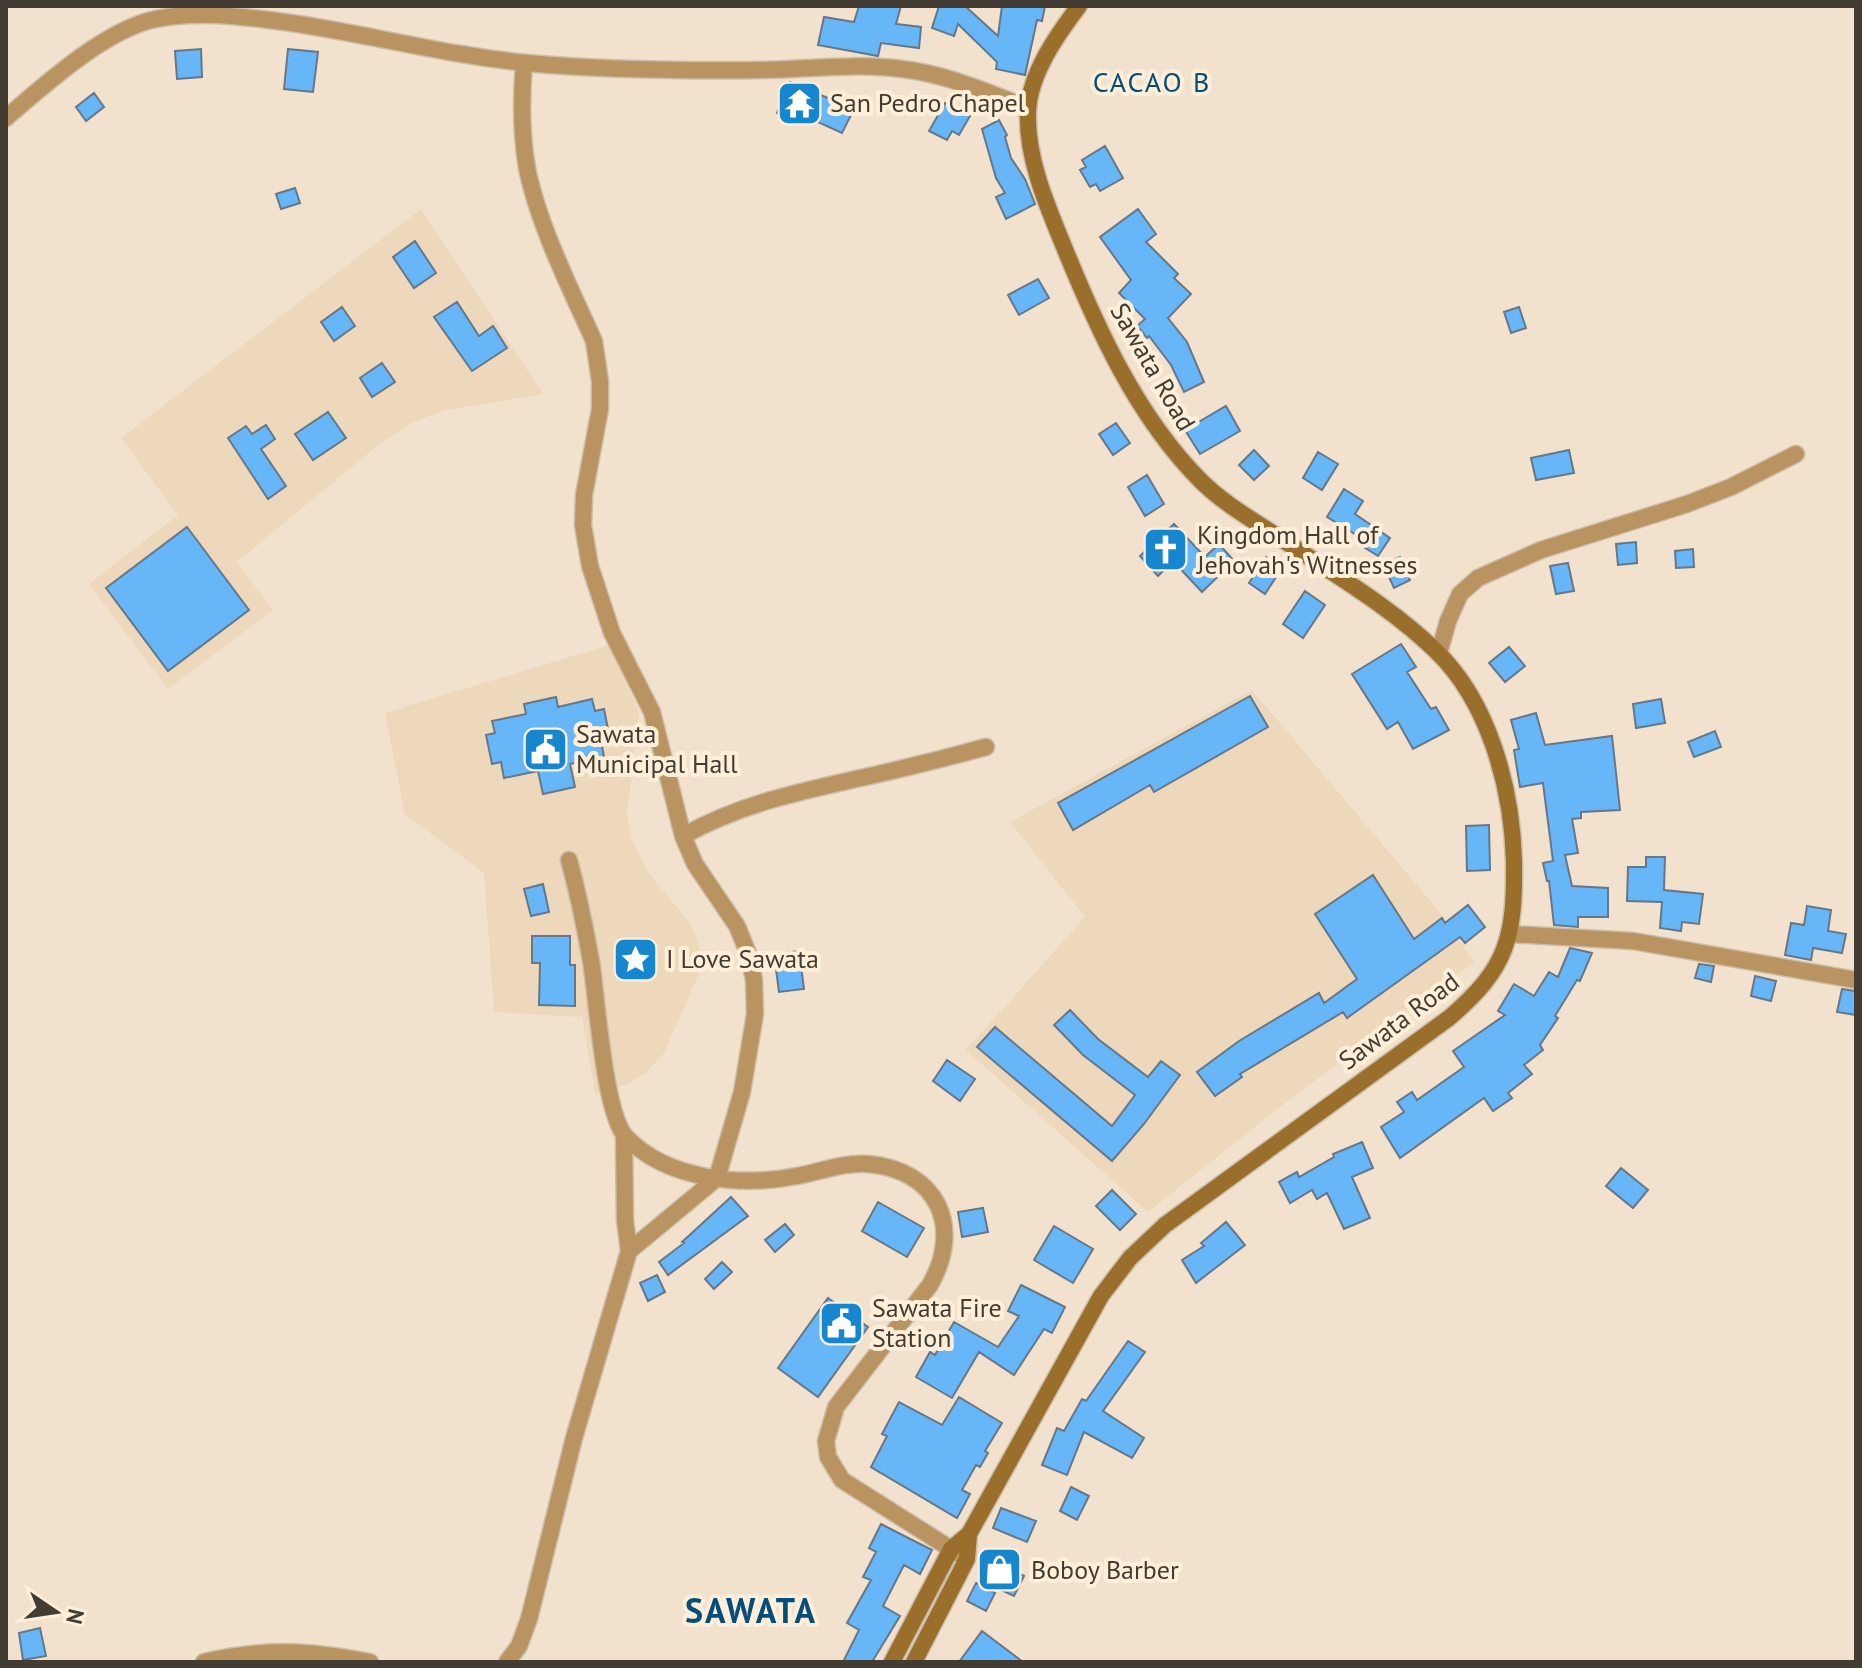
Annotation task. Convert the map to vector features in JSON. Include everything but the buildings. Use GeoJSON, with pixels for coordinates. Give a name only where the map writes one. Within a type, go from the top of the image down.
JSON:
{"type":"FeatureCollection","features":[{"type":"Feature","properties":{"kind":"main road"},"geometry":{"type":"LineString","coordinates":[[1028,108],[1038,74],[1061,30],[1079,6]]}},
{"type":"Feature","properties":{"kind":"main road","name":"Sawata Road"},"geometry":{"type":"LineString","coordinates":[[892,1662],[951,1549],[969,1534],[1074,1341],[1101,1296],[1130,1258],[1165,1225],[1449,1018],[1477,994],[1497,967],[1510,934],[1514,897],[1509,811],[1498,761],[1482,717],[1461,682],[1439,653],[1405,622],[1203,484],[1175,453],[1150,419],[1107,342],[1077,278],[1051,214],[1036,166],[1028,137],[1028,108]]}},
{"type":"Feature","properties":{"kind":"main road","name":"Sawata Road"},"geometry":{"type":"LineString","coordinates":[[914,1662],[967,1559],[969,1534]]}},
{"type":"Feature","properties":{"kind":"street"},"geometry":{"type":"LineString","coordinates":[[6,118],[40,89],[115,35],[154,19],[193,15],[239,16],[345,31],[459,54],[524,63],[697,70],[901,69],[958,80],[1028,108]]}},
{"type":"Feature","properties":{"kind":"street"},"geometry":{"type":"LineString","coordinates":[[524,63],[522,130],[530,180],[594,341],[598,359],[600,409],[584,495],[583,525],[590,566],[612,633],[652,712],[683,836],[695,864],[737,926],[754,980],[755,1014],[750,1050],[742,1092],[717,1178],[629,1251]]}},
{"type":"Feature","properties":{"kind":"street"},"geometry":{"type":"LineString","coordinates":[[1439,653],[1460,594],[1478,578],[1541,550],[1717,493],[1796,454]]}},
{"type":"Feature","properties":{"kind":"street"},"geometry":{"type":"LineString","coordinates":[[683,836],[736,809],[775,797],[986,747]]}},
{"type":"Feature","properties":{"kind":"street"},"geometry":{"type":"LineString","coordinates":[[507,1662],[520,1654],[574,1438],[629,1251],[625,1220],[624,1135],[611,1100],[590,958],[569,860]]}},
{"type":"Feature","properties":{"kind":"street"},"geometry":{"type":"LineString","coordinates":[[1510,934],[1633,941],[1856,980]]}},
{"type":"Feature","properties":{"kind":"street"},"geometry":{"type":"LineString","coordinates":[[624,1135],[655,1159],[717,1178],[765,1181],[846,1164],[867,1163],[888,1167],[908,1175],[937,1201],[946,1231],[939,1269],[836,1407],[826,1441],[828,1457],[842,1480],[967,1559]]}},
{"type":"Feature","properties":{"kind":"street"},"geometry":{"type":"LineString","coordinates":[[204,1662],[244,1653],[275,1651],[312,1652],[370,1662]]}},
{"type":"Feature","properties":{"kind":"shaded area"},"geometry":{"type":"Polygon","coordinates":[[[421,209],[543,394],[446,410],[413,422],[377,446],[237,562],[273,610],[168,689],[89,584],[178,515],[121,438],[421,209]]]}},
{"type":"Feature","properties":{"kind":"shaded area"},"geometry":{"type":"Polygon","coordinates":[[[609,645],[639,712],[627,814],[632,840],[647,871],[692,926],[700,951],[698,976],[664,1053],[646,1073],[623,1086],[595,1093],[582,1017],[494,1012],[484,873],[405,814],[385,713],[609,645]]]}},
{"type":"Feature","properties":{"kind":"shaded area"},"geometry":{"type":"Polygon","coordinates":[[[1252,690],[1443,916],[1474,962],[1276,1110],[1148,1212],[966,1050],[1085,917],[1010,822],[1252,690]]]}},
{"type":"Feature","properties":{"kind":"place","name":"San Pedro Chapel"},"geometry":{"type":"Point","coordinates":[799,103]}},
{"type":"Feature","properties":{"kind":"place","name":"Kingdom Hall of Jehovah's Witnesses"},"geometry":{"type":"Point","coordinates":[1166,550]}},
{"type":"Feature","properties":{"kind":"place","name":"Sawata Municipal Hall"},"geometry":{"type":"Point","coordinates":[545,749]}},
{"type":"Feature","properties":{"kind":"place","name":"I Love Sawata"},"geometry":{"type":"Point","coordinates":[635,959]}},
{"type":"Feature","properties":{"kind":"place","name":"Sawata Fire Station"},"geometry":{"type":"Point","coordinates":[841,1323]}},
{"type":"Feature","properties":{"kind":"place","name":"Boboy Barber"},"geometry":{"type":"Point","coordinates":[1000,1570]}},
{"type":"Feature","properties":{"kind":"district","name":"CACAO B"},"geometry":{"type":"Point","coordinates":[1152,82]}},
{"type":"Feature","properties":{"kind":"district","name":"SAWATA"},"geometry":{"type":"Point","coordinates":[751,1611]}}]}
